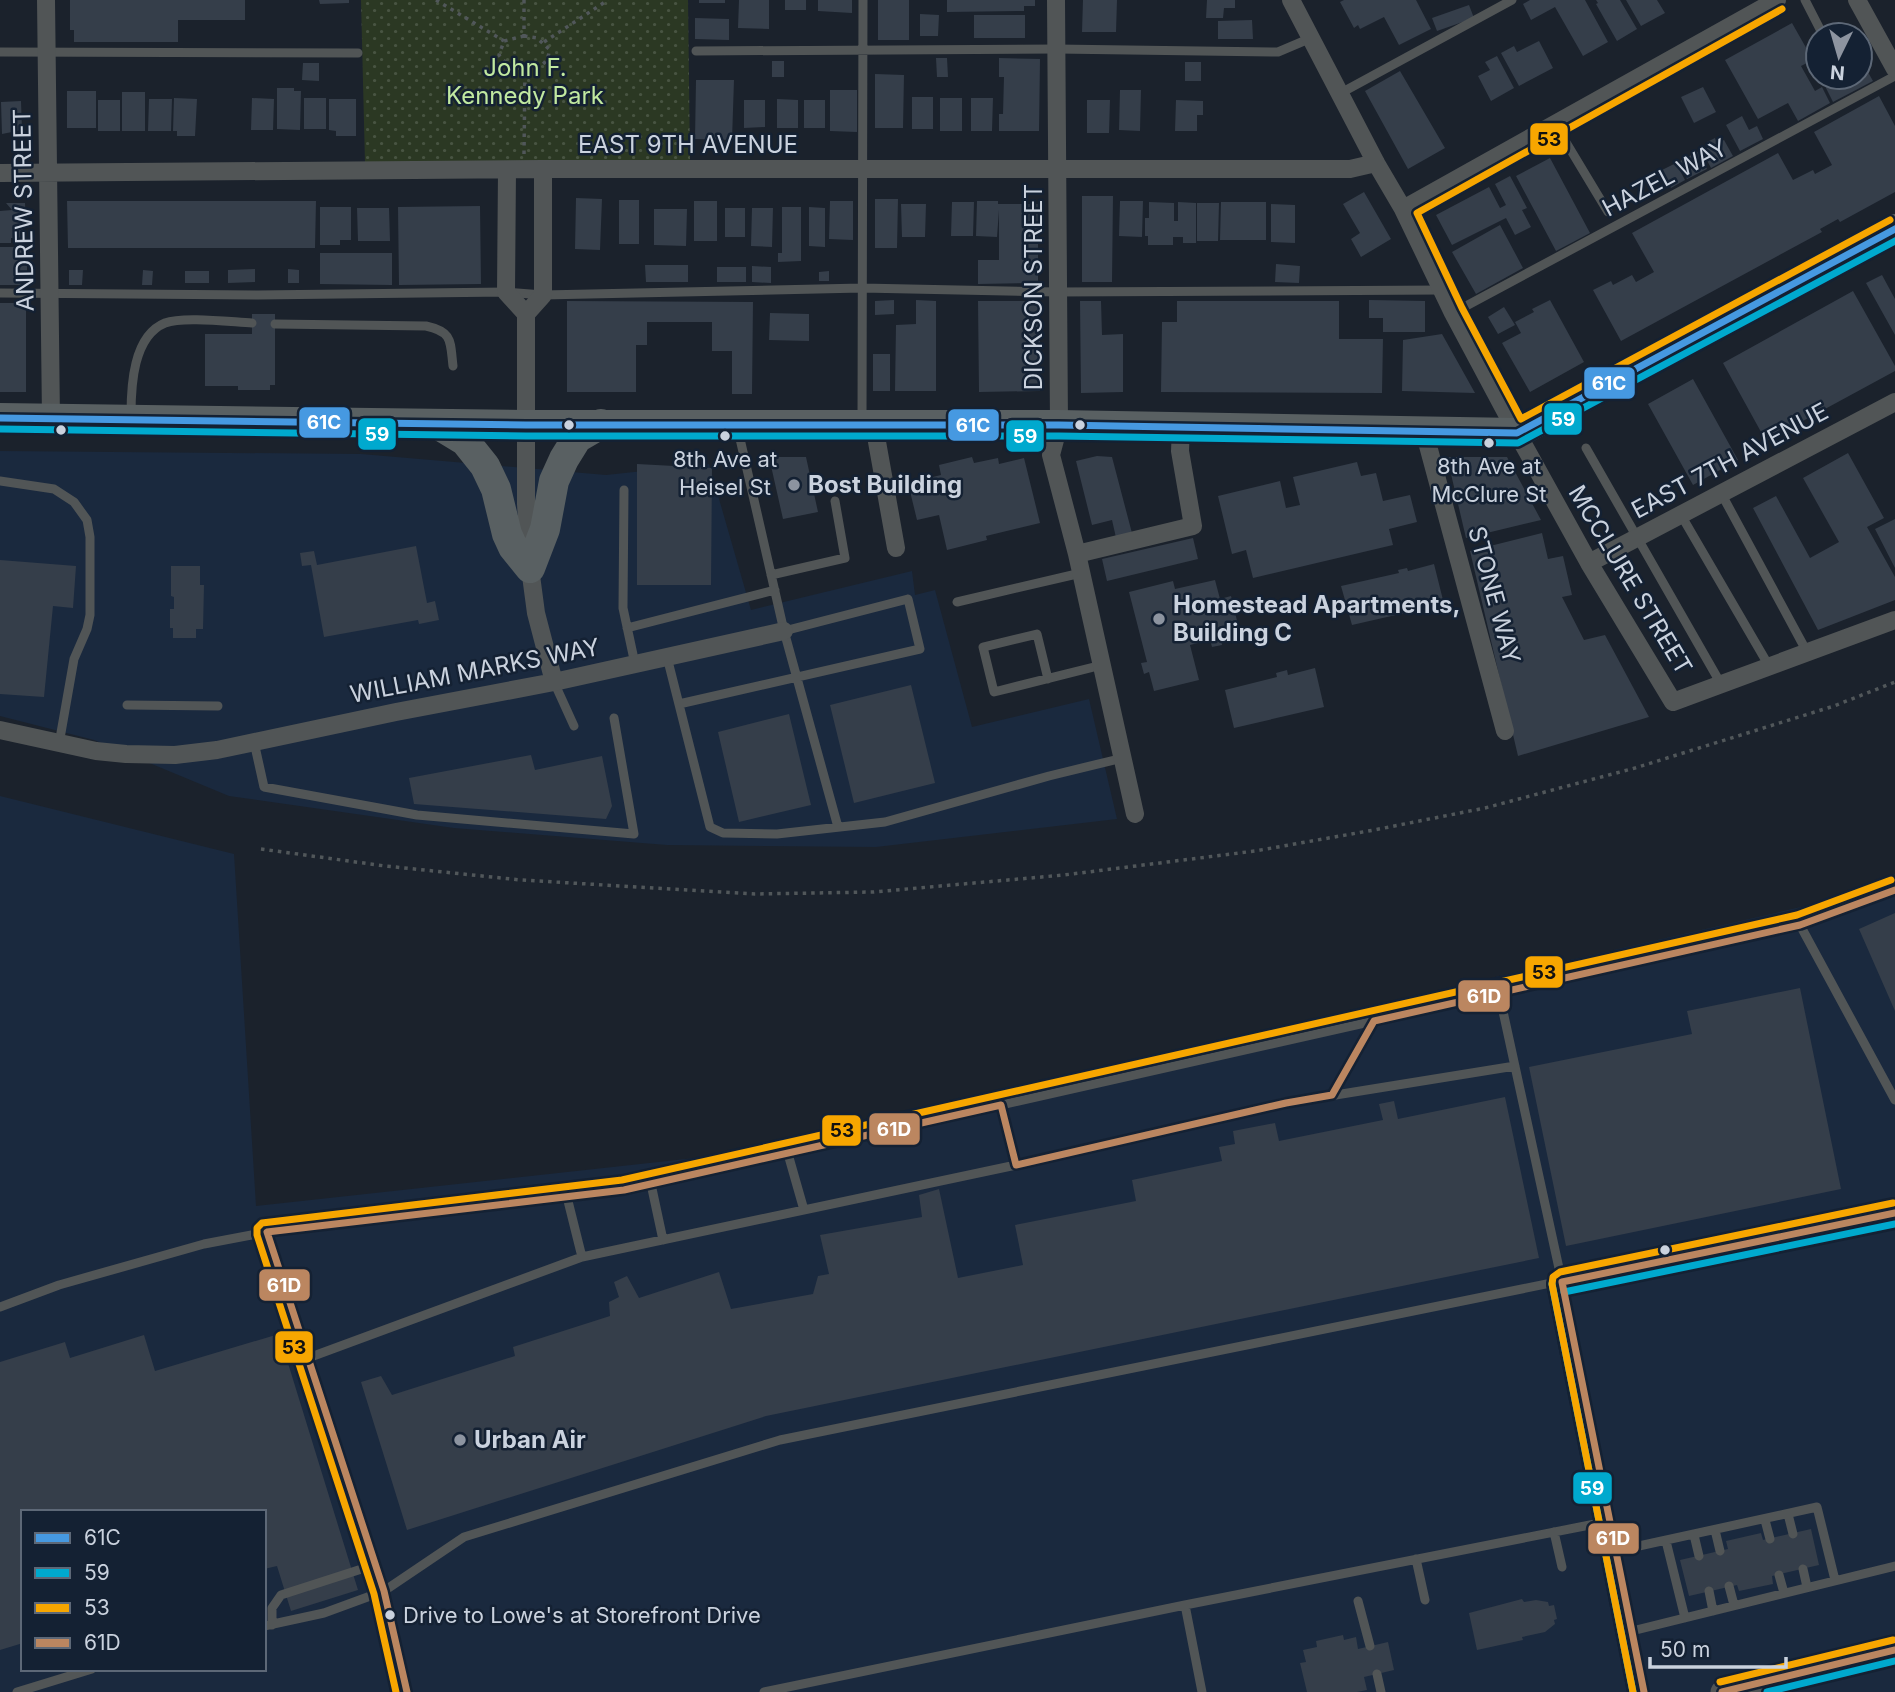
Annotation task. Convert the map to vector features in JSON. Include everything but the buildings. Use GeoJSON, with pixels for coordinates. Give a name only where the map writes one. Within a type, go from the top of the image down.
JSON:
{"type":"FeatureCollection","features":[{"type":"Feature","properties":{"kind":"main road"},"geometry":{"type":"LineString","coordinates":[[0,418],[526,425],[1059,425],[1517,433],[1895,229]]}},
{"type":"Feature","properties":{"kind":"main road"},"geometry":{"type":"LineString","coordinates":[[436,423],[465,441],[485,466],[496,489],[510,541],[530,568]]}},
{"type":"Feature","properties":{"kind":"main road"},"geometry":{"type":"LineString","coordinates":[[530,568],[545,529],[554,481],[564,459],[577,438],[601,424]]}},
{"type":"Feature","properties":{"kind":"street","name":"ANDREW STREET"},"geometry":{"type":"LineString","coordinates":[[46,0],[51,419]]}},
{"type":"Feature","properties":{"kind":"street","name":"DICKSON STREET"},"geometry":{"type":"LineString","coordinates":[[1056,0],[1059,425],[1051,455],[1077,554],[1135,814]]}},
{"type":"Feature","properties":{"kind":"street","name":"MCCLURE STREET"},"geometry":{"type":"LineString","coordinates":[[1291,0],[1403,209],[1453,313],[1517,433],[1589,564],[1673,702],[1721,684]]}},
{"type":"Feature","properties":{"kind":"street"},"geometry":{"type":"LineString","coordinates":[[1403,209],[1777,0]]}},
{"type":"Feature","properties":{"kind":"street"},"geometry":{"type":"LineString","coordinates":[[1857,0],[1895,69]]}},
{"type":"Feature","properties":{"kind":"street","name":"EAST 9TH AVENUE"},"geometry":{"type":"LineString","coordinates":[[0,173],[543,169],[1350,169],[1376,163]]}},
{"type":"Feature","properties":{"kind":"street"},"geometry":{"type":"LineString","coordinates":[[543,169],[543,295],[526,313],[526,504],[536,613],[554,682]]}},
{"type":"Feature","properties":{"kind":"street"},"geometry":{"type":"LineString","coordinates":[[507,170],[506,292],[526,313]]}},
{"type":"Feature","properties":{"kind":"street","name":"EAST 7TH AVENUE"},"geometry":{"type":"LineString","coordinates":[[1589,564],[1894,404]]}},
{"type":"Feature","properties":{"kind":"street"},"geometry":{"type":"LineString","coordinates":[[868,425],[896,548]]}},
{"type":"Feature","properties":{"kind":"street"},"geometry":{"type":"LineString","coordinates":[[1077,554],[1194,526],[1180,451],[1181,427]]}},
{"type":"Feature","properties":{"kind":"street","name":"STONE WAY"},"geometry":{"type":"LineString","coordinates":[[1424,431],[1505,731]]}},
{"type":"Feature","properties":{"kind":"street"},"geometry":{"type":"LineString","coordinates":[[1721,684],[1895,620]]}},
{"type":"Feature","properties":{"kind":"street","name":"WILLIAM MARKS WAY"},"geometry":{"type":"LineString","coordinates":[[0,730],[106,752],[175,755],[254,742],[554,682],[784,631]]}},
{"type":"Feature","properties":{"kind":"street"},"geometry":{"type":"LineString","coordinates":[[1721,1692],[1895,1650]]}},
{"type":"Feature","properties":{"kind":"lane"},"geometry":{"type":"LineString","coordinates":[[863,0],[862,288],[868,425]]}},
{"type":"Feature","properties":{"kind":"lane"},"geometry":{"type":"LineString","coordinates":[[1339,94],[1512,0]]}},
{"type":"Feature","properties":{"kind":"lane"},"geometry":{"type":"LineString","coordinates":[[1805,0],[1816,21]]}},
{"type":"Feature","properties":{"kind":"lane"},"geometry":{"type":"LineString","coordinates":[[696,51],[1057,49],[1278,52],[1311,38]]}},
{"type":"Feature","properties":{"kind":"lane"},"geometry":{"type":"LineString","coordinates":[[0,52],[358,53]]}},
{"type":"Feature","properties":{"kind":"lane","name":"HAZEL WAY"},"geometry":{"type":"LineString","coordinates":[[1453,313],[1895,76]]}},
{"type":"Feature","properties":{"kind":"lane"},"geometry":{"type":"LineString","coordinates":[[1555,124],[1608,212]]}},
{"type":"Feature","properties":{"kind":"lane"},"geometry":{"type":"LineString","coordinates":[[0,293],[258,295],[506,292],[543,295],[862,288],[1058,292],[1442,290]]}},
{"type":"Feature","properties":{"kind":"lane"},"geometry":{"type":"LineString","coordinates":[[131,419],[131,386],[136,361],[153,331],[167,322],[252,323]]}},
{"type":"Feature","properties":{"kind":"lane"},"geometry":{"type":"LineString","coordinates":[[275,324],[426,326],[442,330],[449,338],[453,366]]}},
{"type":"Feature","properties":{"kind":"lane"},"geometry":{"type":"LineString","coordinates":[[736,425],[784,631],[838,827]]}},
{"type":"Feature","properties":{"kind":"lane"},"geometry":{"type":"LineString","coordinates":[[1586,448],[1721,684]]}},
{"type":"Feature","properties":{"kind":"lane"},"geometry":{"type":"LineString","coordinates":[[0,481],[54,489],[74,502],[88,520],[90,615],[74,659],[59,744]]}},
{"type":"Feature","properties":{"kind":"lane"},"geometry":{"type":"LineString","coordinates":[[624,490],[624,608],[635,664]]}},
{"type":"Feature","properties":{"kind":"lane"},"geometry":{"type":"LineString","coordinates":[[1721,494],[1807,652]]}},
{"type":"Feature","properties":{"kind":"lane"},"geometry":{"type":"LineString","coordinates":[[771,575],[845,558],[835,501]]}},
{"type":"Feature","properties":{"kind":"lane"},"geometry":{"type":"LineString","coordinates":[[1681,515],[1769,666]]}},
{"type":"Feature","properties":{"kind":"lane"},"geometry":{"type":"LineString","coordinates":[[957,601],[1081,573]]}},
{"type":"Feature","properties":{"kind":"lane"},"geometry":{"type":"LineString","coordinates":[[627,628],[775,590]]}},
{"type":"Feature","properties":{"kind":"lane"},"geometry":{"type":"LineString","coordinates":[[680,704],[920,649],[908,599],[784,631]]}},
{"type":"Feature","properties":{"kind":"lane"},"geometry":{"type":"LineString","coordinates":[[1048,679],[1037,634],[983,647],[994,692],[1048,679],[1102,665]]}},
{"type":"Feature","properties":{"kind":"lane"},"geometry":{"type":"LineString","coordinates":[[667,657],[710,827],[723,833],[777,834],[884,822],[1123,758]]}},
{"type":"Feature","properties":{"kind":"lane"},"geometry":{"type":"LineString","coordinates":[[554,682],[574,726]]}},
{"type":"Feature","properties":{"kind":"lane"},"geometry":{"type":"LineString","coordinates":[[127,705],[218,706]]}},
{"type":"Feature","properties":{"kind":"lane"},"geometry":{"type":"LineString","coordinates":[[254,742],[264,787],[416,815],[634,834],[614,718]]}},
{"type":"Feature","properties":{"kind":"lane"},"geometry":{"type":"LineString","coordinates":[[0,1307],[59,1284],[204,1244],[267,1231],[624,1190],[788,1154],[1800,925],[1895,890]]}},
{"type":"Feature","properties":{"kind":"lane"},"geometry":{"type":"LineString","coordinates":[[1800,925],[1895,1100]]}},
{"type":"Feature","properties":{"kind":"lane"},"geometry":{"type":"LineString","coordinates":[[1499,993],[1562,1282],[1644,1692]]}},
{"type":"Feature","properties":{"kind":"lane"},"geometry":{"type":"LineString","coordinates":[[1332,1095],[1374,1021]]}},
{"type":"Feature","properties":{"kind":"lane"},"geometry":{"type":"LineString","coordinates":[[308,1358],[582,1257],[1016,1165],[1286,1103],[1515,1066]]}},
{"type":"Feature","properties":{"kind":"lane"},"geometry":{"type":"LineString","coordinates":[[1001,1105],[1016,1165]]}},
{"type":"Feature","properties":{"kind":"lane"},"geometry":{"type":"LineString","coordinates":[[788,1154],[804,1210]]}},
{"type":"Feature","properties":{"kind":"lane"},"geometry":{"type":"LineString","coordinates":[[651,1184],[663,1240]]}},
{"type":"Feature","properties":{"kind":"lane"},"geometry":{"type":"LineString","coordinates":[[567,1197],[582,1257]]}},
{"type":"Feature","properties":{"kind":"lane"},"geometry":{"type":"LineString","coordinates":[[374,1565],[281,1595],[272,1608],[268,1625],[324,1613],[384,1591],[464,1536],[780,1440],[1895,1213]]}},
{"type":"Feature","properties":{"kind":"lane"},"geometry":{"type":"LineString","coordinates":[[267,1231],[384,1591],[407,1692]]}},
{"type":"Feature","properties":{"kind":"lane"},"geometry":{"type":"LineString","coordinates":[[1616,1551],[1817,1507],[1835,1580]]}},
{"type":"Feature","properties":{"kind":"lane"},"geometry":{"type":"LineString","coordinates":[[1788,1514],[1793,1534]]}},
{"type":"Feature","properties":{"kind":"lane"},"geometry":{"type":"LineString","coordinates":[[1765,1520],[1770,1539]]}},
{"type":"Feature","properties":{"kind":"lane"},"geometry":{"type":"LineString","coordinates":[[764,1692],[792,1689],[1185,1605],[1610,1521]]}},
{"type":"Feature","properties":{"kind":"lane"},"geometry":{"type":"LineString","coordinates":[[1715,1530],[1720,1551]]}},
{"type":"Feature","properties":{"kind":"lane"},"geometry":{"type":"LineString","coordinates":[[1554,1532],[1562,1567]]}},
{"type":"Feature","properties":{"kind":"lane"},"geometry":{"type":"LineString","coordinates":[[1694,1535],[1699,1556]]}},
{"type":"Feature","properties":{"kind":"lane"},"geometry":{"type":"LineString","coordinates":[[1665,1541],[1685,1618]]}},
{"type":"Feature","properties":{"kind":"lane"},"geometry":{"type":"LineString","coordinates":[[1416,1559],[1425,1600]]}},
{"type":"Feature","properties":{"kind":"lane"},"geometry":{"type":"LineString","coordinates":[[1632,1631],[1895,1566]]}},
{"type":"Feature","properties":{"kind":"lane"},"geometry":{"type":"LineString","coordinates":[[1803,1569],[1807,1587]]}},
{"type":"Feature","properties":{"kind":"lane"},"geometry":{"type":"LineString","coordinates":[[1779,1575],[1784,1593]]}},
{"type":"Feature","properties":{"kind":"lane"},"geometry":{"type":"LineString","coordinates":[[1729,1586],[1734,1605]]}},
{"type":"Feature","properties":{"kind":"lane"},"geometry":{"type":"LineString","coordinates":[[1709,1591],[1713,1611]]}},
{"type":"Feature","properties":{"kind":"lane"},"geometry":{"type":"LineString","coordinates":[[1359,1601],[1370,1646]]}},
{"type":"Feature","properties":{"kind":"lane"},"geometry":{"type":"LineString","coordinates":[[1185,1605],[1202,1692]]}},
{"type":"Feature","properties":{"kind":"lane"},"geometry":{"type":"LineString","coordinates":[[17,1692],[85,1671]]}},
{"type":"Feature","properties":{"kind":"lane"},"geometry":{"type":"LineString","coordinates":[[1377,1674],[1381,1692]]}},
{"type":"Feature","properties":{"kind":"path"},"geometry":{"type":"LineString","coordinates":[[436,0],[504,41],[524,36],[537,38],[549,49],[550,57],[545,64],[535,68],[511,67],[504,63],[499,55],[504,41]]}},
{"type":"Feature","properties":{"kind":"path"},"geometry":{"type":"LineString","coordinates":[[524,0],[524,36]]}},
{"type":"Feature","properties":{"kind":"path"},"geometry":{"type":"LineString","coordinates":[[544,42],[608,0]]}},
{"type":"Feature","properties":{"kind":"path"},"geometry":{"type":"LineString","coordinates":[[524,148],[525,69]]}},
{"type":"Feature","properties":{"kind":"path"},"geometry":{"type":"LineString","coordinates":[[261,849],[385,866],[521,880],[755,894],[873,892],[1065,875],[1255,851],[1485,808],[1635,768],[1834,706],[1895,682]]}},
{"type":"Feature","properties":{"kind":"shaded area"},"geometry":{"type":"Polygon","coordinates":[[[0,451],[361,454],[606,475],[709,464],[751,610],[912,571],[915,595],[935,590],[972,727],[1089,699],[1117,819],[876,847],[667,845],[454,828],[229,796],[94,740],[0,716],[0,451]]]}},
{"type":"Feature","properties":{"kind":"shaded area"},"geometry":{"type":"Polygon","coordinates":[[[0,796],[234,854],[256,1206],[713,1156],[1832,900],[1895,874],[1895,1692],[0,1692],[0,796]]]}},
{"type":"Feature","properties":{"kind":"green space","name":"John F. Kennedy Park"},"geometry":{"type":"Polygon","coordinates":[[[361,0],[688,0],[690,161],[365,163],[361,0]]]}},
{"type":"Feature","properties":{"kind":"transit line","name":"53"},"geometry":{"type":"LineString","coordinates":[[1782,9],[1417,213],[1462,308],[1521,419],[1890,220]]}},
{"type":"Feature","properties":{"kind":"transit line","name":"61C"},"geometry":{"type":"LineString","coordinates":[[0,418],[526,425],[1059,425],[1517,433],[1895,229]]}},
{"type":"Feature","properties":{"kind":"transit line","name":"59"},"geometry":{"type":"LineString","coordinates":[[0,429],[526,436],[1059,436],[1518,443],[1895,241]]}},
{"type":"Feature","properties":{"kind":"transit line","name":"53"},"geometry":{"type":"LineString","coordinates":[[396,1692],[374,1594],[257,1235],[257,1228],[262,1223],[622,1180],[1797,915],[1891,880]]}},
{"type":"Feature","properties":{"kind":"transit line","name":"61D"},"geometry":{"type":"LineString","coordinates":[[407,1692],[384,1591],[267,1232],[624,1190],[1001,1105],[1016,1165],[1286,1103],[1332,1095],[1374,1021],[1800,925],[1895,890]]}},
{"type":"Feature","properties":{"kind":"transit line","name":"53"},"geometry":{"type":"LineString","coordinates":[[1633,1692],[1552,1284],[1553,1277],[1560,1272],[1893,1203]]}},
{"type":"Feature","properties":{"kind":"transit line","name":"61D"},"geometry":{"type":"LineString","coordinates":[[1562,1282],[1895,1213]]}},
{"type":"Feature","properties":{"kind":"transit line","name":"59"},"geometry":{"type":"LineString","coordinates":[[1564,1292],[1895,1224]]}},
{"type":"Feature","properties":{"kind":"transit line","name":"61D"},"geometry":{"type":"LineString","coordinates":[[1562,1282],[1644,1692]]}},
{"type":"Feature","properties":{"kind":"transit line","name":"59"},"geometry":{"type":"LineString","coordinates":[[1552,1284],[1633,1692]]}},
{"type":"Feature","properties":{"kind":"transit line","name":"53"},"geometry":{"type":"LineString","coordinates":[[1720,1682],[1893,1640]]}},
{"type":"Feature","properties":{"kind":"transit line","name":"61D"},"geometry":{"type":"LineString","coordinates":[[1722,1692],[1895,1650]]}},
{"type":"Feature","properties":{"kind":"transit line","name":"59"},"geometry":{"type":"LineString","coordinates":[[1767,1692],[1895,1661]]}},
{"type":"Feature","properties":{"kind":"place","name":"8th Ave at Heisel St"},"geometry":{"type":"Point","coordinates":[725,436]}},
{"type":"Feature","properties":{"kind":"place","name":"8th Ave at McClure St"},"geometry":{"type":"Point","coordinates":[1489,443]}},
{"type":"Feature","properties":{"kind":"place","name":"Bost Building"},"geometry":{"type":"Point","coordinates":[794,485]}},
{"type":"Feature","properties":{"kind":"place","name":"Homestead Apartments, Building C"},"geometry":{"type":"Point","coordinates":[1159,619]}},
{"type":"Feature","properties":{"kind":"place","name":"Urban Air"},"geometry":{"type":"Point","coordinates":[460,1440]}},
{"type":"Feature","properties":{"kind":"place","name":"Drive to Lowe's at Storefront Drive"},"geometry":{"type":"Point","coordinates":[390,1615]}}]}
